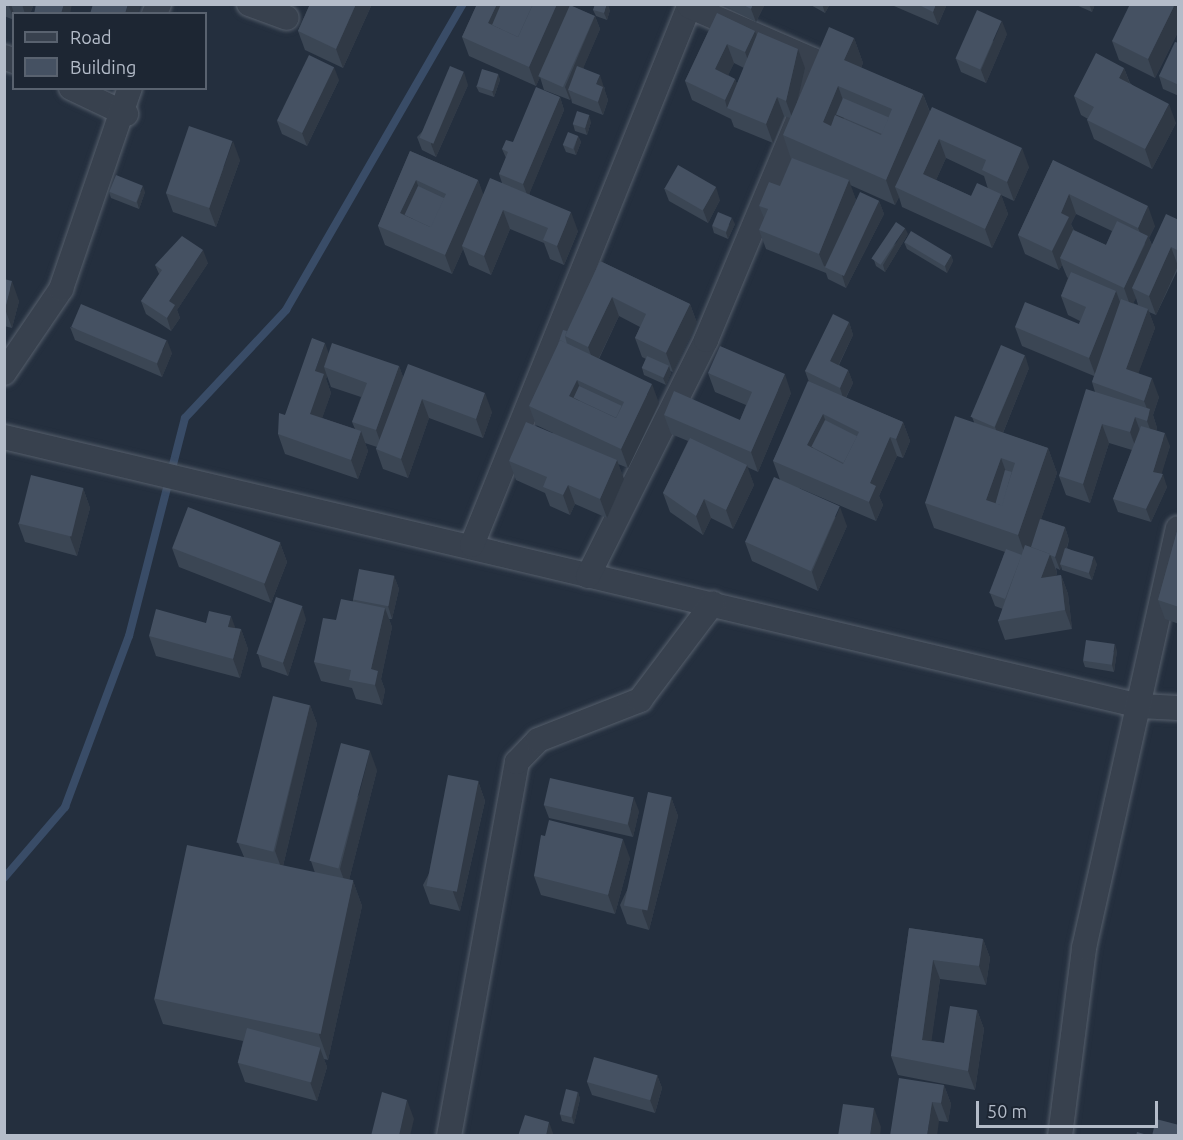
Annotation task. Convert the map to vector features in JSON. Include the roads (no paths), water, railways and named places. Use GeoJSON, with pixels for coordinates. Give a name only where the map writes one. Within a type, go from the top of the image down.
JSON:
{"type":"FeatureCollection","features":[{"type":"Feature","properties":{"kind":"street"},"geometry":{"type":"LineString","coordinates":[[249,4],[287,18]]}},
{"type":"Feature","properties":{"kind":"street"},"geometry":{"type":"LineString","coordinates":[[472,545],[689,5],[813,60],[809,93],[706,340],[588,576]]}},
{"type":"Feature","properties":{"kind":"street"},"geometry":{"type":"LineString","coordinates":[[75,90],[126,114]]}},
{"type":"Feature","properties":{"kind":"street"},"geometry":{"type":"LineString","coordinates":[[4,373],[61,290],[126,114],[130,90]]}},
{"type":"Feature","properties":{"kind":"street"},"geometry":{"type":"LineString","coordinates":[[4,438],[472,545],[588,576],[713,603],[1140,706],[1179,708]]}},
{"type":"Feature","properties":{"kind":"street"},"geometry":{"type":"LineString","coordinates":[[1060,1136],[1084,948],[1179,528]]}},
{"type":"Feature","properties":{"kind":"street"},"geometry":{"type":"LineString","coordinates":[[449,1136],[517,762],[538,740],[640,700],[713,603]]}},
{"type":"Feature","properties":{"kind":"waterway"},"geometry":{"type":"LineString","coordinates":[[4,878],[65,807],[129,636],[185,418],[286,310],[463,4]]}}]}
